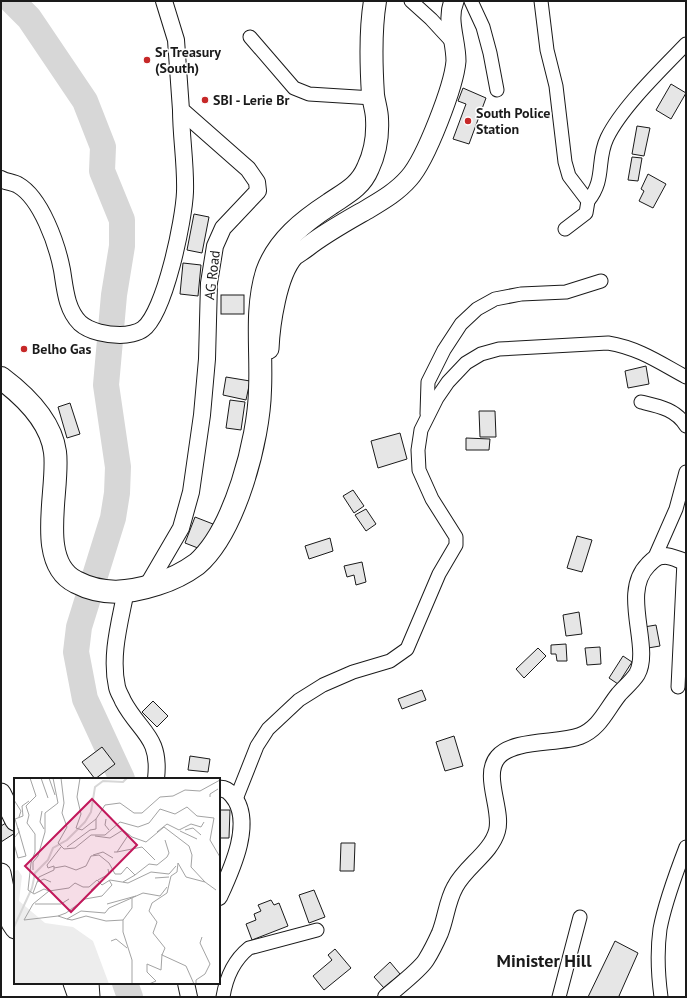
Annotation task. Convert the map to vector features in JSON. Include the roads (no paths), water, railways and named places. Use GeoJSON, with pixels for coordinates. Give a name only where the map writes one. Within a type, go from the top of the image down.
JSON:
{"type":"FeatureCollection","features":[{"type":"Feature","properties":{"kind":"highway"},"geometry":{"type":"LineString","coordinates":[[1,378],[20,393],[36,411],[46,427],[55,451],[55,489],[51,530],[57,559],[63,572],[73,581],[103,592],[136,589],[167,581],[197,564],[219,537],[238,495],[257,427],[260,390],[261,301],[268,271],[280,248],[299,226],[355,188],[368,169],[376,146],[377,118],[373,98],[372,16],[375,1]]}},
{"type":"Feature","properties":{"kind":"main road"},"geometry":{"type":"LineString","coordinates":[[257,427],[269,353],[270,325],[278,294],[294,256],[318,239],[388,198],[409,178],[425,154],[450,89],[456,62],[451,24],[451,12],[454,1]]}},
{"type":"Feature","properties":{"kind":"main road"},"geometry":{"type":"LineString","coordinates":[[1,793],[14,819]]}},
{"type":"Feature","properties":{"kind":"main road"},"geometry":{"type":"LineString","coordinates":[[1,873],[11,923],[14,928]]}},
{"type":"Feature","properties":{"kind":"main road"},"geometry":{"type":"LineString","coordinates":[[73,984],[78,997]]}},
{"type":"Feature","properties":{"kind":"main road"},"geometry":{"type":"LineString","coordinates":[[90,984],[90,997]]}},
{"type":"Feature","properties":{"kind":"street"},"geometry":{"type":"LineString","coordinates":[[1,179],[17,185],[28,192],[37,204],[47,224],[56,250],[70,308],[81,323],[94,330],[110,335],[124,335],[143,330],[149,323],[162,300],[169,276],[183,210],[185,192],[176,40],[164,1]]}},
{"type":"Feature","properties":{"kind":"street"},"geometry":{"type":"LineString","coordinates":[[411,1],[431,19],[455,46]]}},
{"type":"Feature","properties":{"kind":"street"},"geometry":{"type":"LineString","coordinates":[[471,1],[482,27],[488,47],[497,90]]}},
{"type":"Feature","properties":{"kind":"street"},"geometry":{"type":"LineString","coordinates":[[541,1],[547,50],[557,94],[565,162],[569,176],[588,201]]}},
{"type":"Feature","properties":{"kind":"street"},"geometry":{"type":"LineString","coordinates":[[250,38],[294,88],[308,94],[373,98]]}},
{"type":"Feature","properties":{"kind":"street"},"geometry":{"type":"LineString","coordinates":[[565,229],[586,213],[588,201],[595,193],[601,178],[601,160],[607,139],[617,121],[686,44]]}},
{"type":"Feature","properties":{"kind":"street","name":"AG Road"},"geometry":{"type":"LineString","coordinates":[[156,778],[157,757],[153,744],[127,708],[117,688],[114,663],[116,639],[136,589],[181,528],[191,492],[202,415],[207,359],[209,283],[215,246],[224,228],[258,192],[257,182],[248,169],[180,110]]}},
{"type":"Feature","properties":{"kind":"street"},"geometry":{"type":"LineString","coordinates":[[427,416],[428,382],[444,350],[461,324],[477,309],[495,299],[521,294],[566,292],[602,281]]}},
{"type":"Feature","properties":{"kind":"street"},"geometry":{"type":"LineString","coordinates":[[236,800],[257,746],[268,729],[299,700],[323,685],[393,659],[407,649],[416,632],[439,574],[456,545],[456,537],[432,499],[419,470],[418,450],[421,430],[427,416],[448,382],[466,363],[481,354],[498,349],[608,343],[626,346],[641,352],[686,378]]}},
{"type":"Feature","properties":{"kind":"street"},"geometry":{"type":"LineString","coordinates":[[641,402],[664,407],[682,418],[686,426]]}},
{"type":"Feature","properties":{"kind":"street"},"geometry":{"type":"LineString","coordinates":[[654,559],[676,509],[686,472]]}},
{"type":"Feature","properties":{"kind":"street"},"geometry":{"type":"LineString","coordinates":[[386,997],[425,961],[440,933],[455,887],[490,844],[497,831],[492,773],[494,764],[499,756],[516,747],[580,736],[593,728],[602,719],[619,694],[637,674],[640,668],[641,652],[636,614],[637,588],[640,573],[654,559],[663,555],[685,562],[678,687]]}},
{"type":"Feature","properties":{"kind":"street"},"geometry":{"type":"LineString","coordinates":[[220,789],[223,788],[230,792],[236,800],[240,814],[239,848],[220,895]]}},
{"type":"Feature","properties":{"kind":"street"},"geometry":{"type":"LineString","coordinates":[[660,997],[660,930],[686,847]]}},
{"type":"Feature","properties":{"kind":"street"},"geometry":{"type":"LineString","coordinates":[[559,997],[580,917]]}},
{"type":"Feature","properties":{"kind":"street"},"geometry":{"type":"LineString","coordinates":[[223,997],[226,982],[232,969],[240,955],[249,948],[317,930]]}},
{"type":"Feature","properties":{"kind":"street"},"geometry":{"type":"LineString","coordinates":[[186,984],[189,997]]}},
{"type":"Feature","properties":{"kind":"waterway"},"geometry":{"type":"LineString","coordinates":[[12,1],[29,18],[85,101],[103,147],[102,171],[122,220],[122,246],[114,295],[106,385],[118,467],[117,493],[113,518],[79,627],[76,652],[85,699],[122,778]]}},
{"type":"Feature","properties":{"kind":"waterway"},"geometry":{"type":"LineString","coordinates":[[125,984],[130,997]]}},
{"type":"Feature","properties":{"kind":"place","name":"Sr Treasury (South)"},"geometry":{"type":"Point","coordinates":[147,60]}},
{"type":"Feature","properties":{"kind":"place","name":"SBI - Lerie Br"},"geometry":{"type":"Point","coordinates":[205,100]}},
{"type":"Feature","properties":{"kind":"place","name":"South Police Station"},"geometry":{"type":"Point","coordinates":[468,121]}},
{"type":"Feature","properties":{"kind":"place","name":"Belho Gas"},"geometry":{"type":"Point","coordinates":[24,349]}},
{"type":"Feature","properties":{"kind":"district","name":"Minister Hill"},"geometry":{"type":"Point","coordinates":[544,961]}}]}
